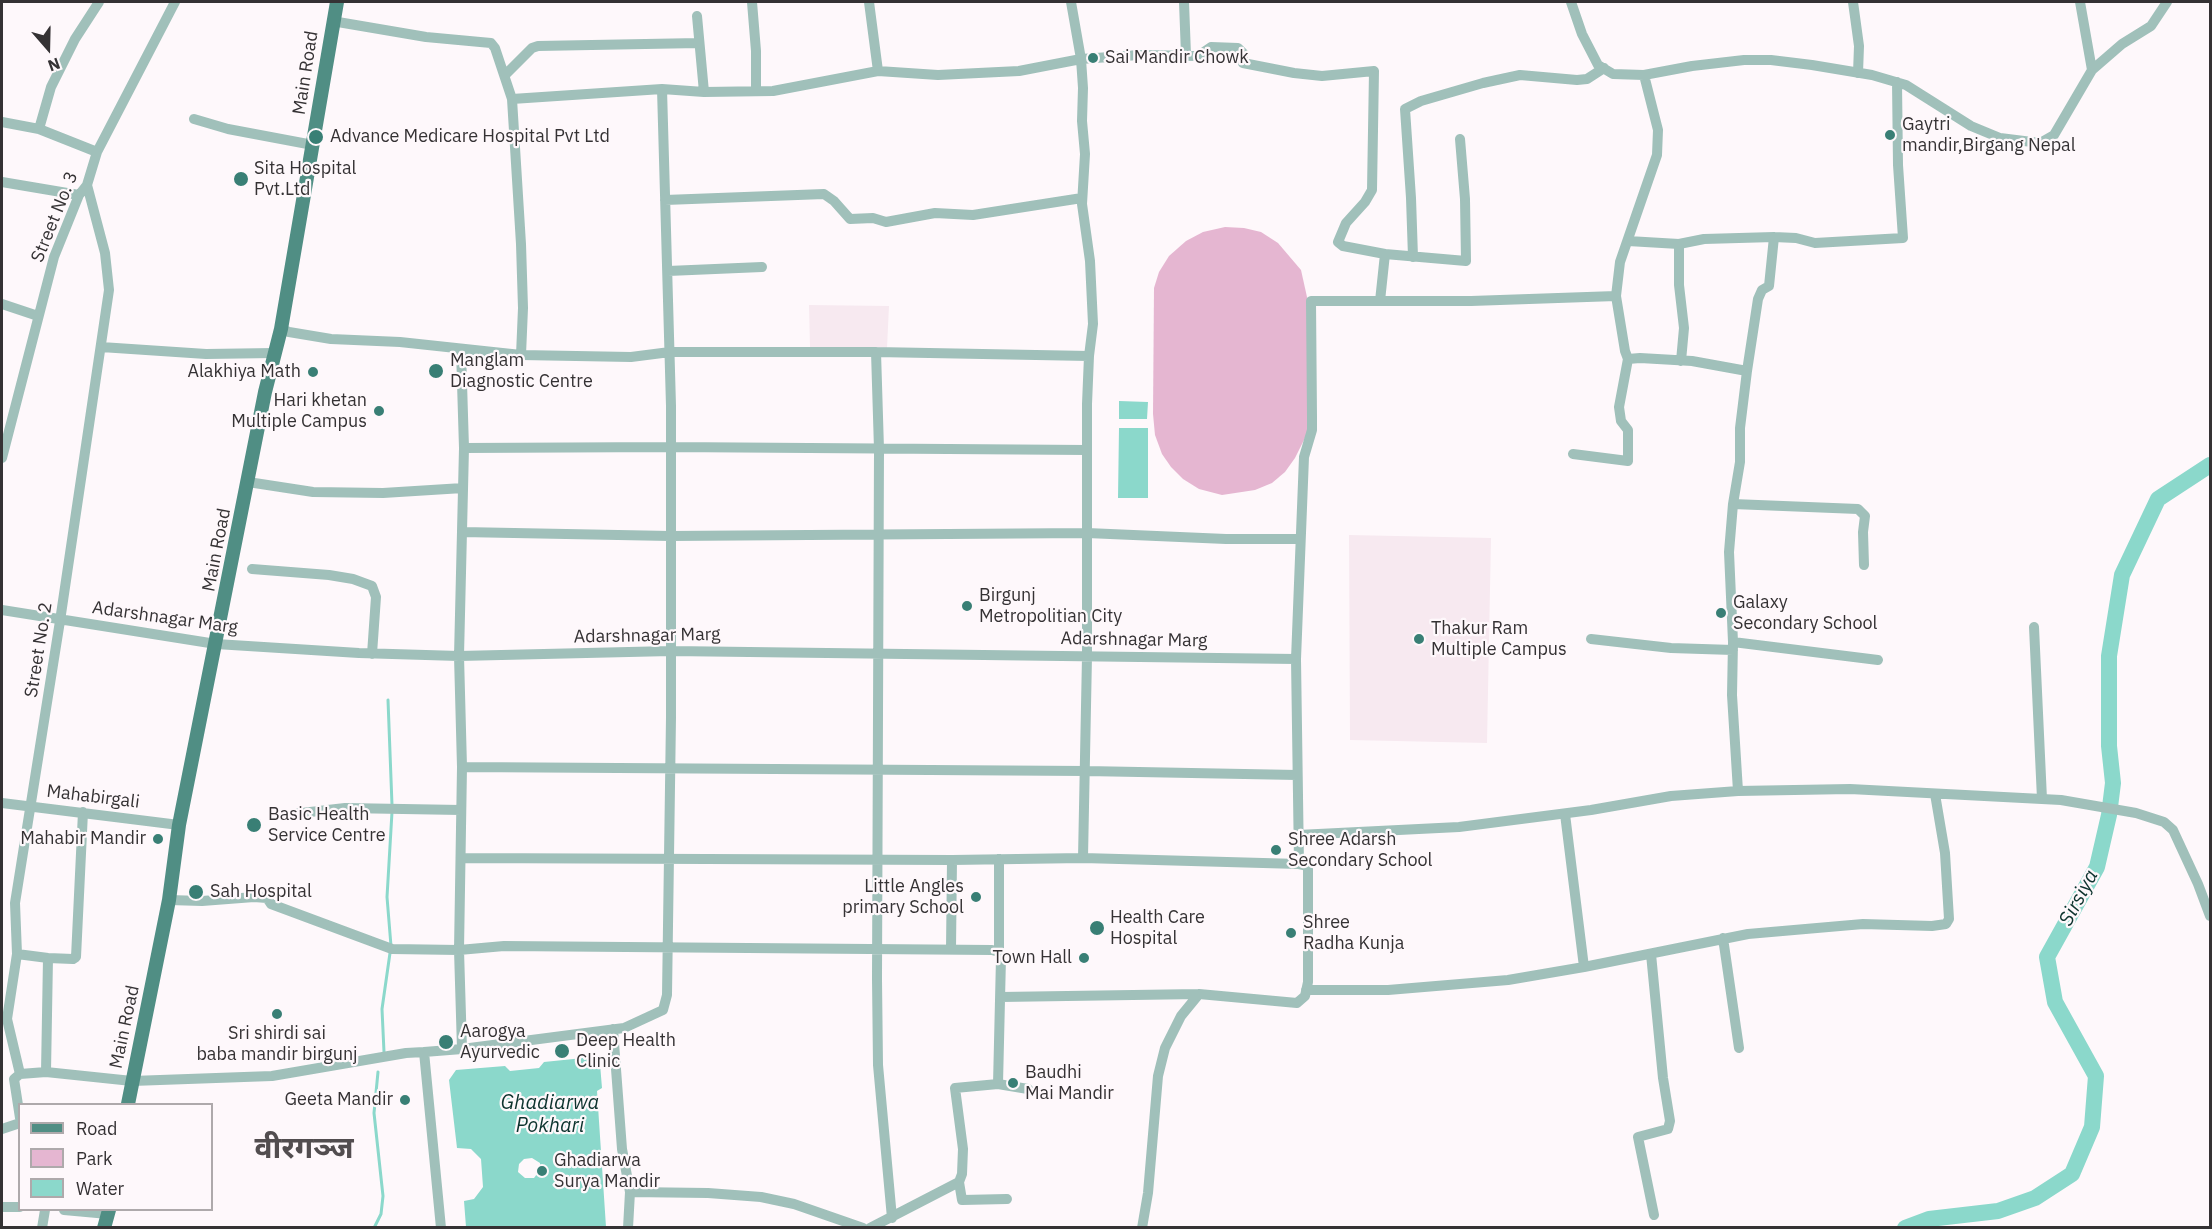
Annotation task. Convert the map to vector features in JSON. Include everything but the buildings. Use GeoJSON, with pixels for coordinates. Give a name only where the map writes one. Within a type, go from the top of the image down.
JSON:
{"type":"FeatureCollection","features":[{"type":"Feature","properties":{"kind":"main road","name":"Main Road"},"geometry":{"type":"LineString","coordinates":[[128,1103],[169,900],[179,825],[265,392],[281,329],[337,2]]}},
{"type":"Feature","properties":{"kind":"main road"},"geometry":{"type":"LineString","coordinates":[[104,1227],[108,1211]]}},
{"type":"Feature","properties":{"kind":"street"},"geometry":{"type":"LineString","coordinates":[[39,129],[51,87],[75,39],[99,2]]}},
{"type":"Feature","properties":{"kind":"street","name":"Street No. 3"},"geometry":{"type":"LineString","coordinates":[[2,458],[54,257],[79,195],[87,184],[97,152],[175,2]]}},
{"type":"Feature","properties":{"kind":"street"},"geometry":{"type":"LineString","coordinates":[[752,2],[756,91]]}},
{"type":"Feature","properties":{"kind":"street"},"geometry":{"type":"LineString","coordinates":[[869,2],[878,71]]}},
{"type":"Feature","properties":{"kind":"street"},"geometry":{"type":"LineString","coordinates":[[1071,2],[1081,59],[1085,154],[1082,198],[1090,261],[1093,324],[1089,356],[1087,450],[1086,771],[1083,858]]}},
{"type":"Feature","properties":{"kind":"street"},"geometry":{"type":"LineString","coordinates":[[1184,2],[1186,55]]}},
{"type":"Feature","properties":{"kind":"street"},"geometry":{"type":"LineString","coordinates":[[1571,2],[1582,34],[1598,65],[1613,74],[1644,75],[1744,60],[1771,60],[1858,73],[1906,85],[1971,126],[2000,138],[2040,143],[2054,135],[2092,70],[2122,44],[2151,26],[2167,2]]}},
{"type":"Feature","properties":{"kind":"street"},"geometry":{"type":"LineString","coordinates":[[1853,2],[1859,46],[1858,73]]}},
{"type":"Feature","properties":{"kind":"street"},"geometry":{"type":"LineString","coordinates":[[2080,2],[2092,70]]}},
{"type":"Feature","properties":{"kind":"street"},"geometry":{"type":"LineString","coordinates":[[697,16],[704,92]]}},
{"type":"Feature","properties":{"kind":"street"},"geometry":{"type":"LineString","coordinates":[[332,21],[426,37],[491,43],[505,75],[512,99],[521,244],[523,308],[521,355]]}},
{"type":"Feature","properties":{"kind":"street"},"geometry":{"type":"LineString","coordinates":[[505,75],[532,48],[538,46],[699,44]]}},
{"type":"Feature","properties":{"kind":"street"},"geometry":{"type":"LineString","coordinates":[[512,99],[662,89],[704,92],[773,91],[878,71],[938,75],[1019,71],[1081,59],[1198,56],[1211,47],[1238,48],[1243,53],[1243,63],[1294,73],[1322,76],[1374,71],[1372,190],[1346,224],[1338,242],[1343,246],[1385,254],[1466,261],[1465,199],[1460,139]]}},
{"type":"Feature","properties":{"kind":"street"},"geometry":{"type":"LineString","coordinates":[[1413,258],[1405,110],[1432,98],[1520,75],[1577,80],[1587,79],[1604,68]]}},
{"type":"Feature","properties":{"kind":"street"},"geometry":{"type":"LineString","coordinates":[[1572,454],[1628,461],[1628,430],[1621,421],[1619,407],[1628,359],[1616,296],[1620,262],[1657,155],[1658,130],[1644,75]]}},
{"type":"Feature","properties":{"kind":"street"},"geometry":{"type":"LineString","coordinates":[[1628,241],[1679,244],[1704,240],[1774,237],[1796,238],[1815,243],[1902,238],[1897,82]]}},
{"type":"Feature","properties":{"kind":"street"},"geometry":{"type":"LineString","coordinates":[[2,1080],[45,1072],[132,1081],[272,1076],[406,1053],[462,1049],[624,1028],[663,1010],[667,995],[671,651],[670,352],[662,89]]}},
{"type":"Feature","properties":{"kind":"street"},"geometry":{"type":"LineString","coordinates":[[194,119],[228,129],[313,145]]}},
{"type":"Feature","properties":{"kind":"street"},"geometry":{"type":"LineString","coordinates":[[2,122],[39,129],[97,152]]}},
{"type":"Feature","properties":{"kind":"street"},"geometry":{"type":"LineString","coordinates":[[2,182],[79,195]]}},
{"type":"Feature","properties":{"kind":"street","name":"Street No. 2"},"geometry":{"type":"LineString","coordinates":[[19,1103],[17,1076],[4,1019],[17,954],[15,903],[109,290],[108,270],[87,184]]}},
{"type":"Feature","properties":{"kind":"street"},"geometry":{"type":"LineString","coordinates":[[665,200],[824,194],[834,201],[850,219],[873,218],[886,222],[935,213],[973,215],[1082,198]]}},
{"type":"Feature","properties":{"kind":"street"},"geometry":{"type":"LineString","coordinates":[[1738,790],[1732,717],[1733,646],[1729,552],[1733,504],[1740,462],[1740,428],[1747,371],[1758,299],[1762,290],[1770,286],[1774,237]]}},
{"type":"Feature","properties":{"kind":"street"},"geometry":{"type":"LineString","coordinates":[[1679,244],[1679,285],[1684,328],[1681,361]]}},
{"type":"Feature","properties":{"kind":"street"},"geometry":{"type":"LineString","coordinates":[[1380,301],[1385,254]]}},
{"type":"Feature","properties":{"kind":"street"},"geometry":{"type":"LineString","coordinates":[[668,271],[762,267]]}},
{"type":"Feature","properties":{"kind":"street"},"geometry":{"type":"LineString","coordinates":[[1299,864],[1296,659],[1304,457],[1312,430],[1311,301],[1616,296]]}},
{"type":"Feature","properties":{"kind":"street"},"geometry":{"type":"LineString","coordinates":[[2,304],[38,316]]}},
{"type":"Feature","properties":{"kind":"street"},"geometry":{"type":"LineString","coordinates":[[281,329],[331,339],[400,342],[521,355],[631,357],[670,352],[876,352],[1089,356]]}},
{"type":"Feature","properties":{"kind":"street"},"geometry":{"type":"LineString","coordinates":[[101,346],[206,354],[274,353]]}},
{"type":"Feature","properties":{"kind":"street"},"geometry":{"type":"LineString","coordinates":[[461,350],[464,448],[459,656],[462,767],[459,950],[462,1049]]}},
{"type":"Feature","properties":{"kind":"street"},"geometry":{"type":"LineString","coordinates":[[876,352],[879,449],[876,859],[878,1065],[892,1218]]}},
{"type":"Feature","properties":{"kind":"street"},"geometry":{"type":"LineString","coordinates":[[1628,359],[1681,361],[1747,371]]}},
{"type":"Feature","properties":{"kind":"street"},"geometry":{"type":"LineString","coordinates":[[464,448],[1087,450]]}},
{"type":"Feature","properties":{"kind":"street"},"geometry":{"type":"LineString","coordinates":[[248,482],[313,492],[383,493],[463,488]]}},
{"type":"Feature","properties":{"kind":"street"},"geometry":{"type":"LineString","coordinates":[[1733,504],[1858,509],[1865,516],[1864,565]]}},
{"type":"Feature","properties":{"kind":"street"},"geometry":{"type":"LineString","coordinates":[[462,532],[670,536],[1088,533],[1226,539],[1300,539]]}},
{"type":"Feature","properties":{"kind":"street"},"geometry":{"type":"LineString","coordinates":[[252,569],[328,575],[354,579],[372,586],[376,597],[372,654]]}},
{"type":"Feature","properties":{"kind":"street","name":"Adarshnagar Marg"},"geometry":{"type":"LineString","coordinates":[[2,610],[216,644],[372,654],[459,656],[671,651],[1296,659]]}},
{"type":"Feature","properties":{"kind":"street"},"geometry":{"type":"LineString","coordinates":[[2034,627],[2042,799]]}},
{"type":"Feature","properties":{"kind":"street"},"geometry":{"type":"LineString","coordinates":[[1591,639],[1671,648],[1733,646],[1878,660]]}},
{"type":"Feature","properties":{"kind":"street"},"geometry":{"type":"LineString","coordinates":[[462,767],[1086,771],[1297,775]]}},
{"type":"Feature","properties":{"kind":"street"},"geometry":{"type":"LineString","coordinates":[[1298,835],[1460,827],[1565,814],[1671,796],[1738,790],[1850,789],[2061,800],[2136,813],[2164,822],[2173,830],[2211,916]]}},
{"type":"Feature","properties":{"kind":"street"},"geometry":{"type":"LineString","coordinates":[[1306,990],[1388,990],[1508,980],[1651,954],[1723,938],[1779,930],[1863,924],[1932,926],[1946,924],[1949,919],[1945,853],[1935,794]]}},
{"type":"Feature","properties":{"kind":"street","name":"Mahabirgali"},"geometry":{"type":"LineString","coordinates":[[2,802],[179,825]]}},
{"type":"Feature","properties":{"kind":"street"},"geometry":{"type":"LineString","coordinates":[[293,814],[345,808],[461,810]]}},
{"type":"Feature","properties":{"kind":"street"},"geometry":{"type":"LineString","coordinates":[[17,954],[73,959],[76,956],[83,812]]}},
{"type":"Feature","properties":{"kind":"street"},"geometry":{"type":"LineString","coordinates":[[1565,814],[1584,967]]}},
{"type":"Feature","properties":{"kind":"street"},"geometry":{"type":"LineString","coordinates":[[461,858],[952,860],[1083,858],[1308,866],[1308,982],[1305,996],[1297,1003],[1199,994],[1001,997]]}},
{"type":"Feature","properties":{"kind":"street"},"geometry":{"type":"LineString","coordinates":[[998,1084],[1001,997],[999,859]]}},
{"type":"Feature","properties":{"kind":"street"},"geometry":{"type":"LineString","coordinates":[[951,949],[952,860]]}},
{"type":"Feature","properties":{"kind":"street"},"geometry":{"type":"LineString","coordinates":[[169,900],[267,898],[271,904],[388,948],[459,950],[504,946],[668,946],[951,949],[999,952]]}},
{"type":"Feature","properties":{"kind":"street"},"geometry":{"type":"LineString","coordinates":[[1723,938],[1739,1048]]}},
{"type":"Feature","properties":{"kind":"street"},"geometry":{"type":"LineString","coordinates":[[1651,954],[1663,1078],[1670,1121],[1668,1130],[1638,1137],[1654,1215]]}},
{"type":"Feature","properties":{"kind":"street"},"geometry":{"type":"LineString","coordinates":[[45,1072],[48,958]]}},
{"type":"Feature","properties":{"kind":"street"},"geometry":{"type":"LineString","coordinates":[[1142,1227],[1150,1171],[1158,1076],[1165,1048],[1181,1016],[1199,994]]}},
{"type":"Feature","properties":{"kind":"street"},"geometry":{"type":"LineString","coordinates":[[613,1029],[622,1149],[630,1192],[628,1227]]}},
{"type":"Feature","properties":{"kind":"street"},"geometry":{"type":"LineString","coordinates":[[424,1052],[441,1227]]}},
{"type":"Feature","properties":{"kind":"street"},"geometry":{"type":"LineString","coordinates":[[1007,1199],[962,1200],[959,1182],[962,1174],[963,1149],[955,1088],[998,1084],[1028,1089]]}},
{"type":"Feature","properties":{"kind":"street"},"geometry":{"type":"LineString","coordinates":[[2,1129],[18,1124]]}},
{"type":"Feature","properties":{"kind":"street"},"geometry":{"type":"LineString","coordinates":[[870,1227],[892,1218],[959,1182]]}},
{"type":"Feature","properties":{"kind":"street"},"geometry":{"type":"LineString","coordinates":[[630,1192],[708,1193],[761,1197],[794,1204],[863,1227]]}},
{"type":"Feature","properties":{"kind":"street"},"geometry":{"type":"LineString","coordinates":[[2,1207],[18,1207]]}},
{"type":"Feature","properties":{"kind":"street"},"geometry":{"type":"LineString","coordinates":[[42,1227],[45,1211]]}},
{"type":"Feature","properties":{"kind":"shaded area"},"geometry":{"type":"Polygon","coordinates":[[[809,305],[889,306],[887,348],[810,347],[809,305]]]}},
{"type":"Feature","properties":{"kind":"shaded area","name":"Thakur Ram Multiple Campus"},"geometry":{"type":"Polygon","coordinates":[[[1349,535],[1491,538],[1487,743],[1350,740],[1349,535]]]}},
{"type":"Feature","properties":{"kind":"green space"},"geometry":{"type":"Polygon","coordinates":[[[1225,227],[1261,232],[1278,243],[1301,270],[1309,306],[1309,423],[1306,436],[1295,458],[1285,472],[1272,483],[1255,490],[1222,495],[1199,489],[1183,479],[1162,454],[1155,435],[1153,414],[1154,288],[1159,272],[1169,256],[1186,241],[1203,232],[1225,227]]]}},
{"type":"Feature","properties":{"kind":"water"},"geometry":{"type":"Polygon","coordinates":[[[1119,401],[1148,402],[1147,419],[1119,419],[1119,401]]]}},
{"type":"Feature","properties":{"kind":"water"},"geometry":{"type":"Polygon","coordinates":[[[1119,428],[1148,428],[1148,498],[1118,498],[1119,428]]]}},
{"type":"Feature","properties":{"kind":"water","name":"Ghadiarwa Pokhari"},"geometry":{"type":"Polygon","coordinates":[[[593,1057],[600,1064],[602,1088],[597,1091],[606,1227],[466,1227],[464,1201],[474,1199],[483,1187],[481,1159],[471,1149],[457,1148],[449,1080],[456,1070],[505,1066],[510,1071],[539,1068],[544,1062],[593,1057]],[[532,1158],[524,1159],[519,1164],[518,1172],[525,1178],[534,1178],[540,1170],[540,1163],[532,1158]]]}},
{"type":"Feature","properties":{"kind":"waterway","name":"Sirsiya"},"geometry":{"type":"LineString","coordinates":[[1905,1228],[1929,1219],[1998,1211],[2035,1198],[2072,1174],[2092,1127],[2096,1076],[2055,1002],[2047,957],[2097,867],[2109,815],[2113,783],[2109,746],[2109,656],[2122,575],[2158,499],[2210,465]]}},
{"type":"Feature","properties":{"kind":"waterway"},"geometry":{"type":"LineString","coordinates":[[388,700],[392,805]]}},
{"type":"Feature","properties":{"kind":"waterway"},"geometry":{"type":"LineString","coordinates":[[391,946],[387,897],[392,812]]}},
{"type":"Feature","properties":{"kind":"waterway"},"geometry":{"type":"LineString","coordinates":[[384,1052],[382,1009],[390,953]]}},
{"type":"Feature","properties":{"kind":"waterway"},"geometry":{"type":"LineString","coordinates":[[374,1228],[381,1214],[383,1196],[374,1113],[378,1072]]}},
{"type":"Feature","properties":{"kind":"place","name":"Sai Mandir Chowk"},"geometry":{"type":"Point","coordinates":[1093,58]}},
{"type":"Feature","properties":{"kind":"place","name":"Gaytri mandir,Birgang Nepal"},"geometry":{"type":"Point","coordinates":[1890,135]}},
{"type":"Feature","properties":{"kind":"place","name":"Advance Medicare Hospital Pvt Ltd"},"geometry":{"type":"Point","coordinates":[316,137]}},
{"type":"Feature","properties":{"kind":"place","name":"Sita Hospital Pvt.Ltd"},"geometry":{"type":"Point","coordinates":[241,179]}},
{"type":"Feature","properties":{"kind":"place","name":"Manglam Diagnostic Centre"},"geometry":{"type":"Point","coordinates":[436,371]}},
{"type":"Feature","properties":{"kind":"place","name":"Alakhiya Math"},"geometry":{"type":"Point","coordinates":[313,372]}},
{"type":"Feature","properties":{"kind":"place","name":"Hari khetan Multiple Campus"},"geometry":{"type":"Point","coordinates":[379,411]}},
{"type":"Feature","properties":{"kind":"place","name":"Birgunj Metropolitian City"},"geometry":{"type":"Point","coordinates":[967,606]}},
{"type":"Feature","properties":{"kind":"place","name":"Galaxy Secondary School"},"geometry":{"type":"Point","coordinates":[1721,613]}},
{"type":"Feature","properties":{"kind":"place","name":"Thakur Ram Multiple Campus"},"geometry":{"type":"Point","coordinates":[1419,639]}},
{"type":"Feature","properties":{"kind":"place","name":"Basic Health Service Centre"},"geometry":{"type":"Point","coordinates":[254,825]}},
{"type":"Feature","properties":{"kind":"place","name":"Mahabir Mandir"},"geometry":{"type":"Point","coordinates":[158,839]}},
{"type":"Feature","properties":{"kind":"place","name":"Shree Adarsh Secondary School"},"geometry":{"type":"Point","coordinates":[1276,850]}},
{"type":"Feature","properties":{"kind":"place","name":"Sah Hospital"},"geometry":{"type":"Point","coordinates":[196,892]}},
{"type":"Feature","properties":{"kind":"place","name":"Little Angles primary School"},"geometry":{"type":"Point","coordinates":[976,897]}},
{"type":"Feature","properties":{"kind":"place","name":"Health Care Hospital"},"geometry":{"type":"Point","coordinates":[1097,928]}},
{"type":"Feature","properties":{"kind":"place","name":"Shree Radha Kunja"},"geometry":{"type":"Point","coordinates":[1291,933]}},
{"type":"Feature","properties":{"kind":"place","name":"Town Hall"},"geometry":{"type":"Point","coordinates":[1084,958]}},
{"type":"Feature","properties":{"kind":"place","name":"Sri shirdi sai baba mandir birgunj"},"geometry":{"type":"Point","coordinates":[277,1014]}},
{"type":"Feature","properties":{"kind":"place","name":"Aarogya Ayurvedic"},"geometry":{"type":"Point","coordinates":[446,1042]}},
{"type":"Feature","properties":{"kind":"place","name":"Deep Health Clinic"},"geometry":{"type":"Point","coordinates":[562,1051]}},
{"type":"Feature","properties":{"kind":"place","name":"Baudhi Mai Mandir"},"geometry":{"type":"Point","coordinates":[1013,1083]}},
{"type":"Feature","properties":{"kind":"place","name":"Geeta Mandir"},"geometry":{"type":"Point","coordinates":[405,1100]}},
{"type":"Feature","properties":{"kind":"place","name":"Ghadiarwa Surya Mandir"},"geometry":{"type":"Point","coordinates":[542,1171]}},
{"type":"Feature","properties":{"kind":"district","name":"वीरगञ्ज"},"geometry":{"type":"Point","coordinates":[304,1149]}}]}
